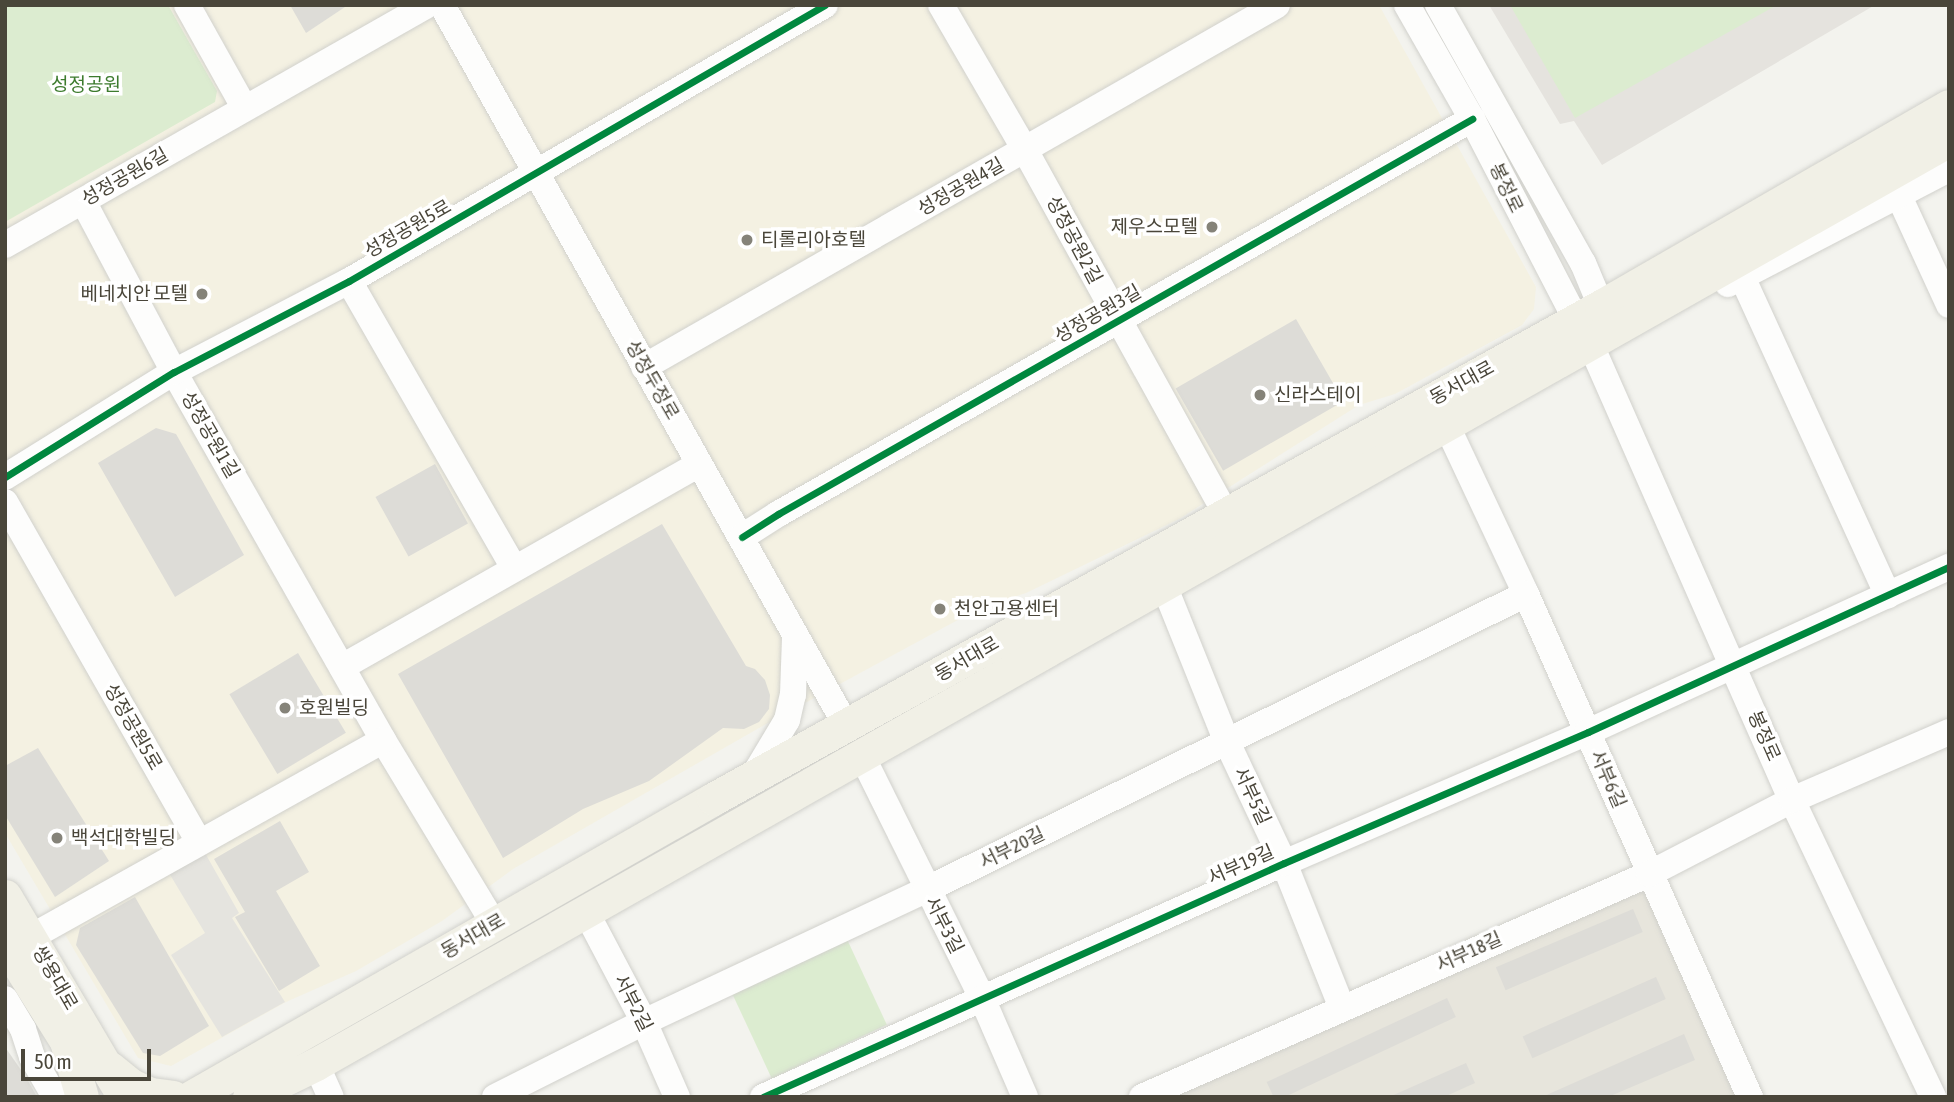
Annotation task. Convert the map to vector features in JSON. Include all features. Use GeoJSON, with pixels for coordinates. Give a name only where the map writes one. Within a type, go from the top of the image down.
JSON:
{"type":"FeatureCollection","features":[{"type":"Feature","properties":{"kind":"main road"},"geometry":{"type":"LineString","coordinates":[[1876,179],[1949,106]]}},
{"type":"Feature","properties":{"kind":"main road"},"geometry":{"type":"LineString","coordinates":[[1876,179],[1949,140]]}},
{"type":"Feature","properties":{"kind":"main road","name":"동서대로"},"geometry":{"type":"LineString","coordinates":[[248,1097],[316,1064],[585,910],[854,740],[1225,513],[1605,327],[1876,179]]}},
{"type":"Feature","properties":{"kind":"main road","name":"동서대로"},"geometry":{"type":"LineString","coordinates":[[186,1095],[753,777],[854,740],[1163,583],[1446,424],[1605,327]]}},
{"type":"Feature","properties":{"kind":"main road","name":"쌍용대로"},"geometry":{"type":"LineString","coordinates":[[5,897],[18,940],[66,1041],[99,1097]]}},
{"type":"Feature","properties":{"kind":"main road","name":"쌍용대로"},"geometry":{"type":"LineString","coordinates":[[18,940],[99,1054],[124,1097]]}},
{"type":"Feature","properties":{"kind":"main road"},"geometry":{"type":"LineString","coordinates":[[66,1041],[82,1097]]}},
{"type":"Feature","properties":{"kind":"main road"},"geometry":{"type":"LineString","coordinates":[[99,1054],[114,1072],[131,1085],[150,1094],[186,1095]]}},
{"type":"Feature","properties":{"kind":"street"},"geometry":{"type":"LineString","coordinates":[[187,5],[244,107]]}},
{"type":"Feature","properties":{"kind":"street","name":"성정공원6길"},"geometry":{"type":"LineString","coordinates":[[5,245],[427,5]]}},
{"type":"Feature","properties":{"kind":"street","name":"성정두정로"},"geometry":{"type":"LineString","coordinates":[[442,5],[534,175],[742,537],[854,740]]}},
{"type":"Feature","properties":{"kind":"street","name":"성정공원5로"},"geometry":{"type":"LineString","coordinates":[[5,477],[174,372],[349,282],[825,5]]}},
{"type":"Feature","properties":{"kind":"street","name":"성정공원2길"},"geometry":{"type":"LineString","coordinates":[[941,5],[1025,150],[1225,513]]}},
{"type":"Feature","properties":{"kind":"street","name":"성정공원4길"},"geometry":{"type":"LineString","coordinates":[[644,367],[1277,5]]}},
{"type":"Feature","properties":{"kind":"street","name":"봉정로"},"geometry":{"type":"LineString","coordinates":[[1407,5],[1472,119],[1520,217],[1605,327]]}},
{"type":"Feature","properties":{"kind":"street","name":"봉정로"},"geometry":{"type":"LineString","coordinates":[[1438,5],[1555,212],[1605,327],[1733,667],[1933,1097]]}},
{"type":"Feature","properties":{"kind":"street"},"geometry":{"type":"LineString","coordinates":[[1605,327],[1782,184],[1949,89]]}},
{"type":"Feature","properties":{"kind":"street","name":"성정공원3길"},"geometry":{"type":"LineString","coordinates":[[742,537],[1472,119]]}},
{"type":"Feature","properties":{"kind":"street"},"geometry":{"type":"LineString","coordinates":[[1605,327],[1743,279],[1876,179],[1949,169]]}},
{"type":"Feature","properties":{"kind":"street"},"geometry":{"type":"LineString","coordinates":[[1876,179],[1949,305]]}},
{"type":"Feature","properties":{"kind":"street","name":"성정공원1길"},"geometry":{"type":"LineString","coordinates":[[83,201],[174,372],[383,740],[494,924]]}},
{"type":"Feature","properties":{"kind":"street"},"geometry":{"type":"LineString","coordinates":[[1743,279],[1888,595]]}},
{"type":"Feature","properties":{"kind":"street"},"geometry":{"type":"LineString","coordinates":[[349,282],[514,568]]}},
{"type":"Feature","properties":{"kind":"street","name":"서부6길"},"geometry":{"type":"LineString","coordinates":[[1446,424],[1526,594],[1750,1097]]}},
{"type":"Feature","properties":{"kind":"street"},"geometry":{"type":"LineString","coordinates":[[342,667],[699,464]]}},
{"type":"Feature","properties":{"kind":"street","name":"성정공원5로"},"geometry":{"type":"LineString","coordinates":[[5,502],[199,842]]}},
{"type":"Feature","properties":{"kind":"street","name":"서부19길"},"geometry":{"type":"LineString","coordinates":[[763,1097],[1284,863],[1588,732],[1949,567]]}},
{"type":"Feature","properties":{"kind":"street","name":"서부5길"},"geometry":{"type":"LineString","coordinates":[[1163,583],[1227,742],[1284,863],[1342,1008]]}},
{"type":"Feature","properties":{"kind":"street","name":"서부20길"},"geometry":{"type":"LineString","coordinates":[[495,1097],[644,1022],[926,890],[1526,594]]}},
{"type":"Feature","properties":{"kind":"street"},"geometry":{"type":"LineString","coordinates":[[753,777],[787,720],[793,695],[796,638]]}},
{"type":"Feature","properties":{"kind":"street","name":"서부18길"},"geometry":{"type":"LineString","coordinates":[[1142,1097],[1649,874],[1793,800],[1949,732]]}},
{"type":"Feature","properties":{"kind":"street"},"geometry":{"type":"LineString","coordinates":[[18,940],[383,740]]}},
{"type":"Feature","properties":{"kind":"street","name":"서부3길"},"geometry":{"type":"LineString","coordinates":[[854,740],[926,890],[982,998],[1025,1097]]}},
{"type":"Feature","properties":{"kind":"street","name":"서부2길"},"geometry":{"type":"LineString","coordinates":[[585,910],[644,1022],[677,1097]]}},
{"type":"Feature","properties":{"kind":"street"},"geometry":{"type":"LineString","coordinates":[[5,999],[23,1029],[32,1057],[55,1097]]}},
{"type":"Feature","properties":{"kind":"street"},"geometry":{"type":"LineString","coordinates":[[316,1064],[331,1097]]}},
{"type":"Feature","properties":{"kind":"shaded area"},"geometry":{"type":"Polygon","coordinates":[[[5,5],[1379,5],[1536,287],[1534,309],[1522,325],[1395,394],[1359,405],[1179,519],[1026,593],[978,609],[759,728],[513,869],[442,921],[356,971],[286,1002],[171,1066],[138,1058],[5,833],[5,5]]]}},
{"type":"Feature","properties":{"kind":"shaded area"},"geometry":{"type":"Polygon","coordinates":[[[1489,5],[1875,5],[1602,165],[1574,121],[1560,124],[1489,5]]]}},
{"type":"Feature","properties":{"kind":"shaded area"},"geometry":{"type":"Polygon","coordinates":[[[205,853],[239,913],[232,918],[285,1002],[222,1037],[171,955],[205,933],[169,873],[205,853]]]}},
{"type":"Feature","properties":{"kind":"shaded area"},"geometry":{"type":"Polygon","coordinates":[[[1635,890],[1649,893],[1741,1097],[1170,1097],[1635,890]]]}},
{"type":"Feature","properties":{"kind":"green space","name":"성정공원"},"geometry":{"type":"Polygon","coordinates":[[[5,5],[168,5],[217,91],[215,102],[5,222],[5,5]]]}},
{"type":"Feature","properties":{"kind":"green space"},"geometry":{"type":"Polygon","coordinates":[[[1510,5],[1777,5],[1575,118],[1510,5]]]}},
{"type":"Feature","properties":{"kind":"green space"},"geometry":{"type":"Polygon","coordinates":[[[845,935],[887,1025],[772,1078],[730,989],[845,935]]]}},
{"type":"Feature","properties":{"kind":"building"},"geometry":{"type":"Polygon","coordinates":[[[290,5],[348,5],[306,33],[290,5]]]}},
{"type":"Feature","properties":{"kind":"building","name":"신라스테이"},"geometry":{"type":"Polygon","coordinates":[[[1296,319],[1344,401],[1223,471],[1176,388],[1296,319]]]}},
{"type":"Feature","properties":{"kind":"building"},"geometry":{"type":"Polygon","coordinates":[[[156,428],[176,434],[244,555],[175,597],[98,463],[156,428]]]}},
{"type":"Feature","properties":{"kind":"building"},"geometry":{"type":"Polygon","coordinates":[[[435,464],[468,523],[408,556],[376,497],[435,464]]]}},
{"type":"Feature","properties":{"kind":"building"},"geometry":{"type":"Polygon","coordinates":[[[662,524],[746,666],[755,669],[765,680],[770,695],[769,709],[759,722],[744,729],[723,728],[649,781],[583,809],[503,858],[398,674],[662,524]]]}},
{"type":"Feature","properties":{"kind":"building","name":"호원빌딩"},"geometry":{"type":"Polygon","coordinates":[[[298,653],[346,733],[277,774],[229,694],[298,653]]]}},
{"type":"Feature","properties":{"kind":"building","name":"백석대학빌딩"},"geometry":{"type":"Polygon","coordinates":[[[38,748],[109,861],[55,897],[5,815],[5,766],[38,748]]]}},
{"type":"Feature","properties":{"kind":"building"},"geometry":{"type":"Polygon","coordinates":[[[280,821],[309,872],[276,891],[320,966],[279,991],[235,917],[245,912],[214,859],[280,821]]]}},
{"type":"Feature","properties":{"kind":"building"},"geometry":{"type":"Polygon","coordinates":[[[135,897],[209,1026],[160,1056],[143,1053],[76,945],[80,928],[135,897]]]}},
{"type":"Feature","properties":{"kind":"building"},"geometry":{"type":"Polygon","coordinates":[[[1633,909],[1643,932],[1506,990],[1496,967],[1633,909]]]}},
{"type":"Feature","properties":{"kind":"building"},"geometry":{"type":"Polygon","coordinates":[[[1656,977],[1666,999],[1532,1058],[1523,1036],[1656,977]]]}},
{"type":"Feature","properties":{"kind":"building"},"geometry":{"type":"Polygon","coordinates":[[[1447,998],[1456,1017],[1284,1097],[1274,1097],[1267,1082],[1447,998]]]}},
{"type":"Feature","properties":{"kind":"building"},"geometry":{"type":"Polygon","coordinates":[[[1684,1034],[1695,1060],[1608,1097],[1542,1097],[1684,1034]]]}},
{"type":"Feature","properties":{"kind":"building"},"geometry":{"type":"Polygon","coordinates":[[[5,1047],[26,1077],[37,1097],[5,1097],[5,1047]]]}},
{"type":"Feature","properties":{"kind":"building"},"geometry":{"type":"Polygon","coordinates":[[[1466,1063],[1475,1083],[1444,1097],[1389,1097],[1466,1063]]]}},
{"type":"Feature","properties":{"kind":"cycle path"},"geometry":{"type":"LineString","coordinates":[[5,477],[174,372],[349,281],[825,5]]}},
{"type":"Feature","properties":{"kind":"cycle path"},"geometry":{"type":"LineString","coordinates":[[742,537],[1472,119]]}},
{"type":"Feature","properties":{"kind":"cycle path"},"geometry":{"type":"LineString","coordinates":[[763,1097],[1284,863],[1588,732],[1949,567]]}},
{"type":"Feature","properties":{"kind":"place","name":"제우스모텔"},"geometry":{"type":"Point","coordinates":[1212,227]}},
{"type":"Feature","properties":{"kind":"place","name":"티롤리아호텔"},"geometry":{"type":"Point","coordinates":[747,240]}},
{"type":"Feature","properties":{"kind":"place","name":"베네치안 모텔"},"geometry":{"type":"Point","coordinates":[202,294]}},
{"type":"Feature","properties":{"kind":"place","name":"신라스테이"},"geometry":{"type":"Point","coordinates":[1260,395]}},
{"type":"Feature","properties":{"kind":"place","name":"천안고용센터"},"geometry":{"type":"Point","coordinates":[940,609]}},
{"type":"Feature","properties":{"kind":"place","name":"호원빌딩"},"geometry":{"type":"Point","coordinates":[285,708]}},
{"type":"Feature","properties":{"kind":"place","name":"백석대학빌딩"},"geometry":{"type":"Point","coordinates":[57,838]}}]}
